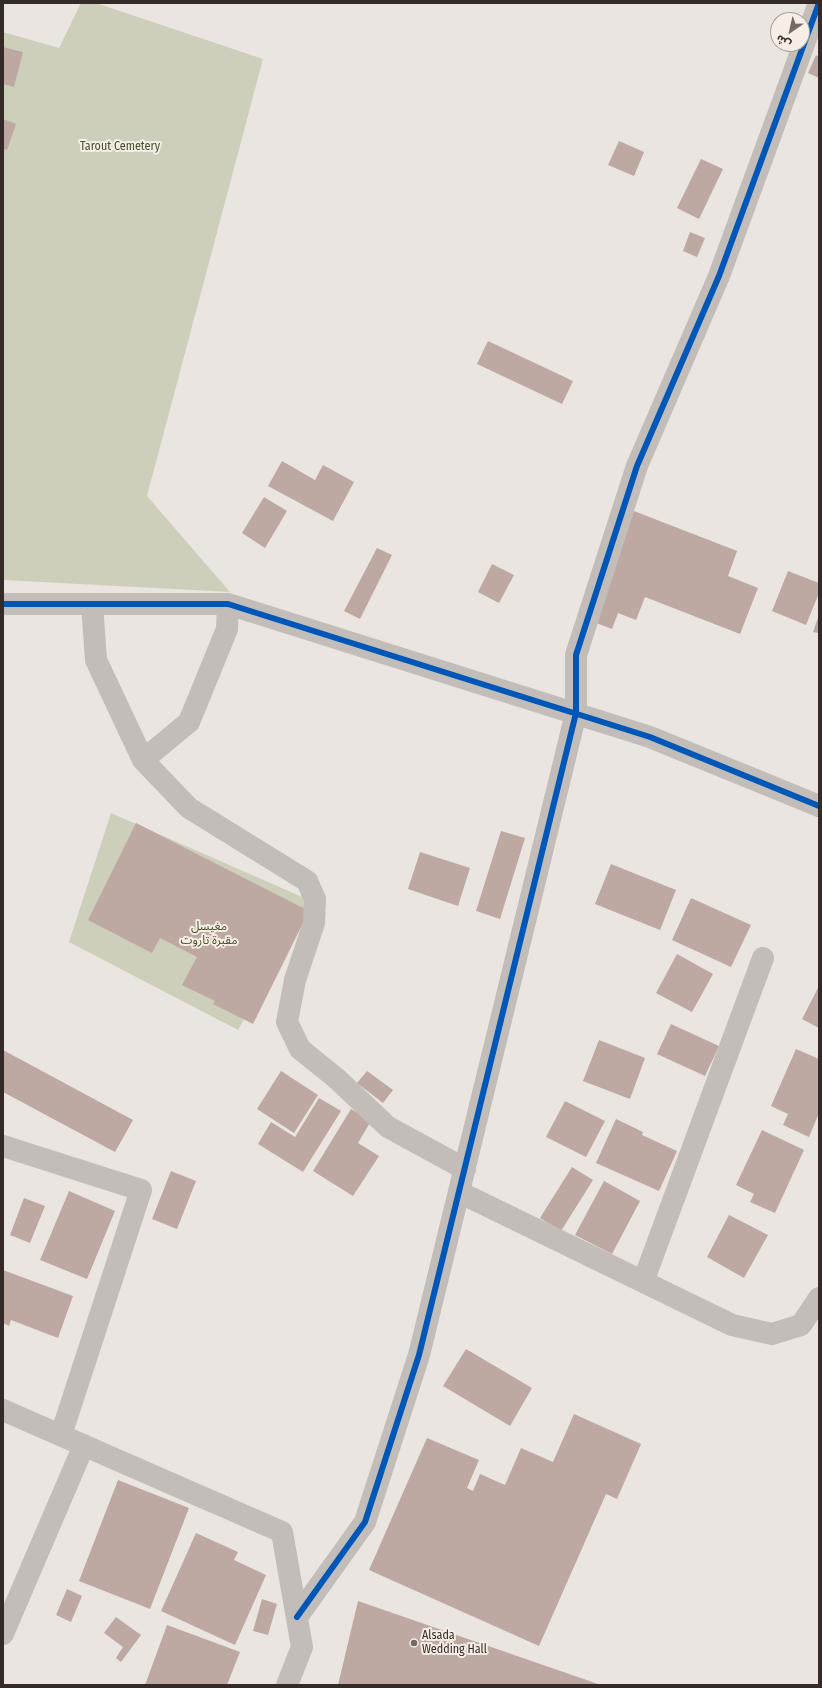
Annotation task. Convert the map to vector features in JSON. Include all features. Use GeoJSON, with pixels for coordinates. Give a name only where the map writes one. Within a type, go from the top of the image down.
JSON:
{"type":"FeatureCollection","features":[{"type":"Feature","properties":{"kind":"street"},"geometry":{"type":"LineString","coordinates":[[297,1617],[365,1522],[419,1355],[576,713],[576,655],[637,466],[719,276],[819,3]]}},
{"type":"Feature","properties":{"kind":"street"},"geometry":{"type":"LineString","coordinates":[[3,604],[228,604],[650,737],[819,806]]}},
{"type":"Feature","properties":{"kind":"street"},"geometry":{"type":"LineString","coordinates":[[92,604],[96,660],[143,760],[189,808],[307,881],[316,899],[314,923],[295,980],[287,1022],[300,1050],[336,1078],[388,1127],[465,1169]]}},
{"type":"Feature","properties":{"kind":"street"},"geometry":{"type":"LineString","coordinates":[[143,760],[189,722],[227,629],[228,604]]}},
{"type":"Feature","properties":{"kind":"street"},"geometry":{"type":"LineString","coordinates":[[643,1282],[762,958]]}},
{"type":"Feature","properties":{"kind":"street"},"geometry":{"type":"LineString","coordinates":[[3,1146],[141,1190],[61,1435]]}},
{"type":"Feature","properties":{"kind":"street"},"geometry":{"type":"LineString","coordinates":[[459,1192],[732,1325],[772,1334],[801,1325],[819,1298]]}},
{"type":"Feature","properties":{"kind":"street"},"geometry":{"type":"LineString","coordinates":[[3,1410],[282,1532],[302,1647],[287,1685]]}},
{"type":"Feature","properties":{"kind":"street"},"geometry":{"type":"LineString","coordinates":[[3,1634],[84,1445]]}},
{"type":"Feature","properties":{"kind":"green space","name":"Tarout Cemetery"},"geometry":{"type":"Polygon","coordinates":[[[81,3],[96,3],[263,59],[147,496],[230,592],[3,580],[3,32],[59,48],[81,3]]]}},
{"type":"Feature","properties":{"kind":"green space","name":"مغيسل مقبرة تاروت"},"geometry":{"type":"Polygon","coordinates":[[[111,813],[309,900],[238,1030],[69,942],[111,813]]]}},
{"type":"Feature","properties":{"kind":"building"},"geometry":{"type":"Polygon","coordinates":[[[3,47],[23,52],[14,87],[3,84],[3,47]]]}},
{"type":"Feature","properties":{"kind":"building"},"geometry":{"type":"Polygon","coordinates":[[[816,55],[819,57],[819,78],[808,73],[816,55]]]}},
{"type":"Feature","properties":{"kind":"building"},"geometry":{"type":"Polygon","coordinates":[[[3,119],[16,124],[7,150],[3,149],[3,119]]]}},
{"type":"Feature","properties":{"kind":"building"},"geometry":{"type":"Polygon","coordinates":[[[619,141],[644,152],[634,176],[608,165],[619,141]]]}},
{"type":"Feature","properties":{"kind":"building"},"geometry":{"type":"Polygon","coordinates":[[[701,159],[723,169],[699,219],[677,208],[701,159]]]}},
{"type":"Feature","properties":{"kind":"building"},"geometry":{"type":"Polygon","coordinates":[[[690,232],[705,238],[697,257],[683,251],[690,232]]]}},
{"type":"Feature","properties":{"kind":"building"},"geometry":{"type":"Polygon","coordinates":[[[488,341],[573,381],[562,404],[477,364],[488,341]]]}},
{"type":"Feature","properties":{"kind":"building"},"geometry":{"type":"Polygon","coordinates":[[[282,461],[315,480],[323,465],[354,482],[333,521],[268,486],[282,461]]]}},
{"type":"Feature","properties":{"kind":"building"},"geometry":{"type":"Polygon","coordinates":[[[264,497],[287,511],[265,548],[242,533],[264,497]]]}},
{"type":"Feature","properties":{"kind":"building"},"geometry":{"type":"Polygon","coordinates":[[[634,511],[737,551],[728,576],[758,588],[740,634],[645,597],[636,620],[618,613],[612,629],[591,621],[634,511]]]}},
{"type":"Feature","properties":{"kind":"building"},"geometry":{"type":"Polygon","coordinates":[[[377,548],[392,555],[360,619],[344,611],[377,548]]]}},
{"type":"Feature","properties":{"kind":"building"},"geometry":{"type":"Polygon","coordinates":[[[492,564],[514,575],[499,603],[478,592],[492,564]]]}},
{"type":"Feature","properties":{"kind":"building"},"geometry":{"type":"Polygon","coordinates":[[[788,571],[819,583],[819,593],[806,625],[772,611],[788,571]]]}},
{"type":"Feature","properties":{"kind":"building"},"geometry":{"type":"Polygon","coordinates":[[[819,615],[819,633],[813,632],[819,615]]]}},
{"type":"Feature","properties":{"kind":"building","name":"مغيسل مقبرة تاروت"},"geometry":{"type":"Polygon","coordinates":[[[136,823],[309,911],[253,1024],[213,1004],[215,1001],[182,985],[197,957],[160,938],[152,953],[88,920],[136,823]]]}},
{"type":"Feature","properties":{"kind":"building"},"geometry":{"type":"Polygon","coordinates":[[[501,831],[525,838],[500,919],[476,911],[501,831]]]}},
{"type":"Feature","properties":{"kind":"building"},"geometry":{"type":"Polygon","coordinates":[[[420,852],[470,868],[458,906],[408,889],[420,852]]]}},
{"type":"Feature","properties":{"kind":"building"},"geometry":{"type":"Polygon","coordinates":[[[611,864],[676,890],[660,930],[595,904],[611,864]]]}},
{"type":"Feature","properties":{"kind":"building"},"geometry":{"type":"Polygon","coordinates":[[[691,898],[751,925],[731,967],[672,940],[691,898]]]}},
{"type":"Feature","properties":{"kind":"building"},"geometry":{"type":"Polygon","coordinates":[[[677,954],[713,974],[692,1012],[656,993],[677,954]]]}},
{"type":"Feature","properties":{"kind":"building"},"geometry":{"type":"Polygon","coordinates":[[[819,986],[819,1028],[802,1019],[819,986]]]}},
{"type":"Feature","properties":{"kind":"building"},"geometry":{"type":"Polygon","coordinates":[[[671,1024],[719,1046],[705,1076],[657,1054],[671,1024]]]}},
{"type":"Feature","properties":{"kind":"building"},"geometry":{"type":"Polygon","coordinates":[[[599,1040],[645,1058],[630,1099],[583,1081],[599,1040]]]}},
{"type":"Feature","properties":{"kind":"building"},"geometry":{"type":"Polygon","coordinates":[[[796,1049],[819,1059],[819,1113],[809,1137],[783,1125],[788,1114],[771,1106],[796,1049]]]}},
{"type":"Feature","properties":{"kind":"building"},"geometry":{"type":"Polygon","coordinates":[[[3,1050],[133,1120],[115,1152],[3,1092],[3,1050]]]}},
{"type":"Feature","properties":{"kind":"building"},"geometry":{"type":"Polygon","coordinates":[[[281,1071],[318,1095],[294,1133],[257,1109],[281,1071]]]}},
{"type":"Feature","properties":{"kind":"building"},"geometry":{"type":"Polygon","coordinates":[[[367,1071],[393,1090],[383,1103],[357,1083],[367,1071]]]}},
{"type":"Feature","properties":{"kind":"building"},"geometry":{"type":"Polygon","coordinates":[[[319,1098],[341,1111],[303,1172],[258,1144],[271,1122],[295,1137],[319,1098]]]}},
{"type":"Feature","properties":{"kind":"building"},"geometry":{"type":"Polygon","coordinates":[[[565,1101],[605,1121],[586,1157],[546,1137],[565,1101]]]}},
{"type":"Feature","properties":{"kind":"building"},"geometry":{"type":"Polygon","coordinates":[[[351,1109],[371,1121],[358,1143],[379,1156],[353,1196],[313,1171],[351,1109]]]}},
{"type":"Feature","properties":{"kind":"building"},"geometry":{"type":"Polygon","coordinates":[[[616,1119],[643,1132],[642,1135],[677,1151],[659,1191],[596,1163],[616,1119]]]}},
{"type":"Feature","properties":{"kind":"building"},"geometry":{"type":"Polygon","coordinates":[[[762,1130],[804,1150],[775,1213],[750,1202],[754,1194],[736,1185],[762,1130]]]}},
{"type":"Feature","properties":{"kind":"building"},"geometry":{"type":"Polygon","coordinates":[[[572,1167],[593,1180],[561,1231],[540,1218],[572,1167]]]}},
{"type":"Feature","properties":{"kind":"building"},"geometry":{"type":"Polygon","coordinates":[[[171,1171],[196,1181],[177,1229],[152,1219],[171,1171]]]}},
{"type":"Feature","properties":{"kind":"building"},"geometry":{"type":"Polygon","coordinates":[[[604,1181],[640,1201],[612,1254],[575,1235],[604,1181]]]}},
{"type":"Feature","properties":{"kind":"building"},"geometry":{"type":"Polygon","coordinates":[[[69,1191],[115,1211],[87,1279],[40,1260],[69,1191]]]}},
{"type":"Feature","properties":{"kind":"building"},"geometry":{"type":"Polygon","coordinates":[[[24,1198],[45,1206],[30,1243],[10,1235],[24,1198]]]}},
{"type":"Feature","properties":{"kind":"building"},"geometry":{"type":"Polygon","coordinates":[[[729,1215],[768,1235],[744,1278],[707,1257],[729,1215]]]}},
{"type":"Feature","properties":{"kind":"building"},"geometry":{"type":"Polygon","coordinates":[[[3,1270],[73,1296],[58,1338],[11,1320],[9,1326],[3,1323],[3,1270]]]}},
{"type":"Feature","properties":{"kind":"building"},"geometry":{"type":"Polygon","coordinates":[[[466,1349],[532,1388],[510,1426],[443,1386],[466,1349]]]}},
{"type":"Feature","properties":{"kind":"building"},"geometry":{"type":"Polygon","coordinates":[[[574,1414],[641,1444],[617,1499],[606,1494],[539,1646],[369,1570],[427,1438],[479,1460],[467,1488],[473,1491],[480,1474],[505,1485],[521,1448],[553,1462],[574,1414]]]}},
{"type":"Feature","properties":{"kind":"building"},"geometry":{"type":"Polygon","coordinates":[[[118,1480],[189,1508],[150,1609],[79,1581],[118,1480]]]}},
{"type":"Feature","properties":{"kind":"building"},"geometry":{"type":"Polygon","coordinates":[[[196,1533],[238,1552],[234,1560],[266,1575],[235,1645],[161,1611],[196,1533]]]}},
{"type":"Feature","properties":{"kind":"building"},"geometry":{"type":"Polygon","coordinates":[[[67,1589],[82,1596],[71,1622],[56,1615],[67,1589]]]}},
{"type":"Feature","properties":{"kind":"building"},"geometry":{"type":"Polygon","coordinates":[[[262,1599],[277,1604],[268,1635],[253,1631],[262,1599]]]}},
{"type":"Feature","properties":{"kind":"building","name":"Alsada Wedding Hall"},"geometry":{"type":"Polygon","coordinates":[[[358,1601],[601,1685],[338,1685],[358,1601]]]}},
{"type":"Feature","properties":{"kind":"building"},"geometry":{"type":"Polygon","coordinates":[[[116,1617],[141,1635],[121,1662],[116,1658],[123,1647],[104,1633],[116,1617]]]}},
{"type":"Feature","properties":{"kind":"building"},"geometry":{"type":"Polygon","coordinates":[[[167,1625],[240,1652],[227,1685],[145,1685],[167,1625]]]}},
{"type":"Feature","properties":{"kind":"cycle path"},"geometry":{"type":"LineString","coordinates":[[297,1617],[365,1522],[419,1355],[576,713],[576,655],[637,466],[719,276],[819,3]]}},
{"type":"Feature","properties":{"kind":"cycle path"},"geometry":{"type":"LineString","coordinates":[[3,604],[228,604],[650,737],[819,806]]}},
{"type":"Feature","properties":{"kind":"place","name":"Alsada Wedding Hall"},"geometry":{"type":"Point","coordinates":[414,1643]}}]}
